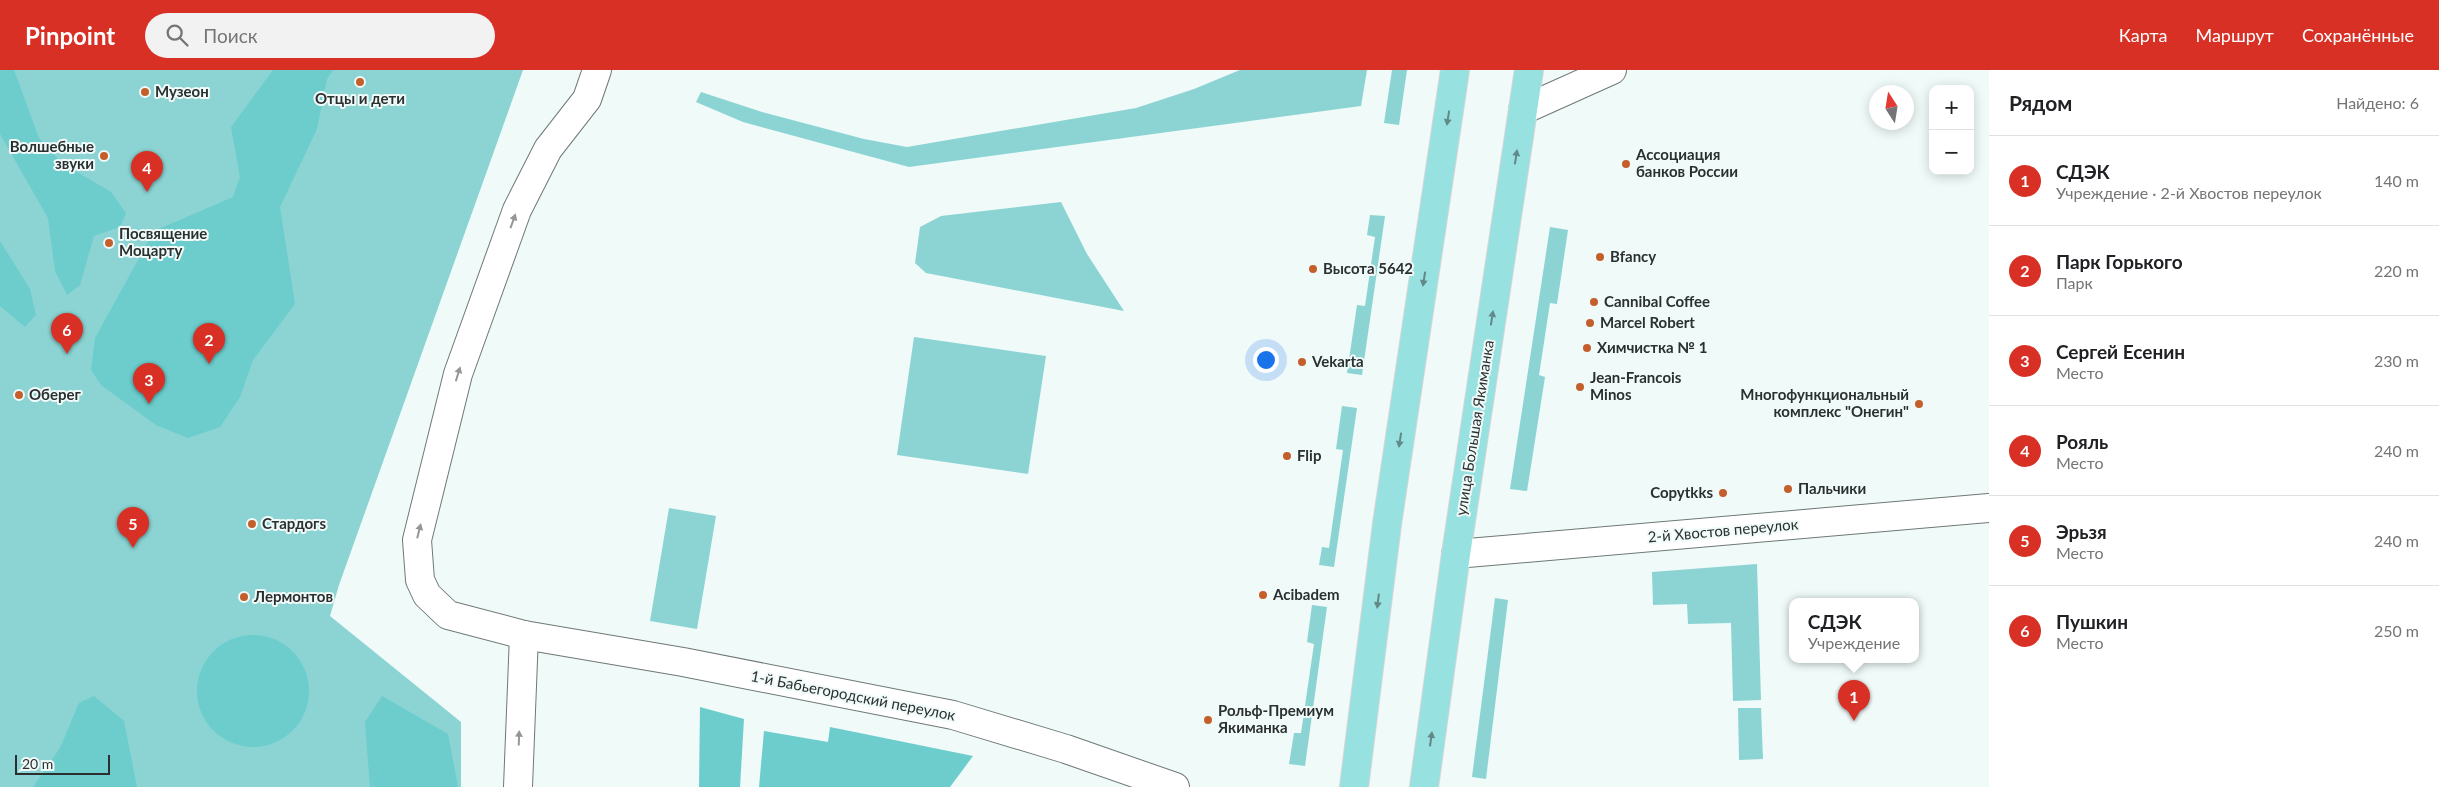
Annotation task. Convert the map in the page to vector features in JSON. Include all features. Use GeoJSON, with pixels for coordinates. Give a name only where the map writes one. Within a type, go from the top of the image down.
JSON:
{"type":"FeatureCollection","features":[{"type":"Feature","properties":{"kind":"main road"},"geometry":{"type":"LineString","coordinates":[[1354,787],[1387,524],[1455,70]]}},
{"type":"Feature","properties":{"kind":"main road","name":"улица Большая Якиманка"},"geometry":{"type":"LineString","coordinates":[[1424,787],[1456,554],[1529,70]]}},
{"type":"Feature","properties":{"kind":"street","name":"1-й Бабьегородский переулок"},"geometry":{"type":"LineString","coordinates":[[596,70],[587,99],[548,149],[517,210],[458,374],[417,540],[420,580],[426,595],[448,615],[524,635],[683,662],[953,715],[1066,749],[1174,787]]}},
{"type":"Feature","properties":{"kind":"street"},"geometry":{"type":"LineString","coordinates":[[1523,110],[1612,70]]}},
{"type":"Feature","properties":{"kind":"street","name":"2-й Хвостов переулок"},"geometry":{"type":"LineString","coordinates":[[1456,554],[1989,508]]}},
{"type":"Feature","properties":{"kind":"street"},"geometry":{"type":"LineString","coordinates":[[518,787],[524,635]]}},
{"type":"Feature","properties":{"kind":"shaded area"},"geometry":{"type":"Polygon","coordinates":[[[0,70],[523,70],[339,585],[330,616],[461,722],[461,787],[0,787],[0,70]]]}},
{"type":"Feature","properties":{"kind":"shaded area"},"geometry":{"type":"Polygon","coordinates":[[[0,70],[14,70],[39,138],[62,163],[111,192],[126,213],[120,227],[94,236],[80,285],[67,295],[55,271],[48,218],[0,134],[0,70]]]}},
{"type":"Feature","properties":{"kind":"shaded area"},"geometry":{"type":"Polygon","coordinates":[[[273,70],[333,70],[327,79],[317,129],[280,207],[295,304],[253,360],[240,397],[220,427],[188,438],[156,425],[101,385],[91,370],[95,338],[154,231],[233,197],[240,177],[231,127],[273,70]]]}},
{"type":"Feature","properties":{"kind":"shaded area"},"geometry":{"type":"Polygon","coordinates":[[[1240,70],[1367,70],[1361,106],[909,167],[743,122],[696,102],[701,92],[762,112],[864,139],[907,147],[1136,108],[1194,89],[1240,70]]]}},
{"type":"Feature","properties":{"kind":"shaded area"},"geometry":{"type":"Polygon","coordinates":[[[1392,70],[1407,70],[1399,125],[1384,123],[1392,70]]]}},
{"type":"Feature","properties":{"kind":"shaded area"},"geometry":{"type":"Polygon","coordinates":[[[1061,202],[1087,254],[1124,311],[926,273],[915,263],[920,227],[941,216],[1061,202]]]}},
{"type":"Feature","properties":{"kind":"shaded area"},"geometry":{"type":"Polygon","coordinates":[[[1370,215],[1385,216],[1362,375],[1347,373],[1357,305],[1365,306],[1375,237],[1367,235],[1370,215]]]}},
{"type":"Feature","properties":{"kind":"shaded area"},"geometry":{"type":"Polygon","coordinates":[[[1550,227],[1568,230],[1557,304],[1550,303],[1539,375],[1545,377],[1527,491],[1510,489],[1550,227]]]}},
{"type":"Feature","properties":{"kind":"shaded area"},"geometry":{"type":"Polygon","coordinates":[[[0,241],[30,289],[36,315],[25,327],[0,306],[0,241]]]}},
{"type":"Feature","properties":{"kind":"shaded area"},"geometry":{"type":"Polygon","coordinates":[[[914,337],[1046,356],[1028,474],[897,455],[914,337]]]}},
{"type":"Feature","properties":{"kind":"shaded area"},"geometry":{"type":"Polygon","coordinates":[[[1342,406],[1357,408],[1334,567],[1319,565],[1322,547],[1329,548],[1343,450],[1336,449],[1342,406]]]}},
{"type":"Feature","properties":{"kind":"shaded area"},"geometry":{"type":"Polygon","coordinates":[[[669,508],[716,516],[697,629],[650,621],[669,508]]]}},
{"type":"Feature","properties":{"kind":"shaded area"},"geometry":{"type":"Polygon","coordinates":[[[1757,564],[1761,700],[1733,701],[1731,623],[1688,624],[1687,604],[1653,605],[1652,572],[1757,564]]]}},
{"type":"Feature","properties":{"kind":"shaded area"},"geometry":{"type":"Polygon","coordinates":[[[1495,598],[1508,600],[1486,779],[1472,777],[1495,598]]]}},
{"type":"Feature","properties":{"kind":"shaded area"},"geometry":{"type":"Polygon","coordinates":[[[1312,605],[1327,607],[1305,766],[1289,764],[1294,733],[1301,733],[1314,644],[1307,642],[1312,605]]]}},
{"type":"Feature","properties":{"kind":"shaded area"},"geometry":{"type":"Polygon","coordinates":[[[253,635],[264,636],[274,640],[292,652],[304,670],[308,680],[308,702],[304,712],[292,730],[274,742],[264,746],[253,747],[242,746],[232,742],[214,730],[202,712],[198,702],[197,691],[198,680],[202,670],[214,652],[232,640],[242,636],[253,635]]]}},
{"type":"Feature","properties":{"kind":"shaded area"},"geometry":{"type":"Polygon","coordinates":[[[94,696],[124,721],[137,787],[33,787],[60,748],[79,703],[94,696]]]}},
{"type":"Feature","properties":{"kind":"shaded area"},"geometry":{"type":"Polygon","coordinates":[[[382,696],[448,734],[458,787],[370,787],[365,722],[382,696]]]}},
{"type":"Feature","properties":{"kind":"shaded area"},"geometry":{"type":"Polygon","coordinates":[[[700,707],[744,719],[740,787],[699,787],[700,707]]]}},
{"type":"Feature","properties":{"kind":"shaded area"},"geometry":{"type":"Polygon","coordinates":[[[1738,708],[1761,708],[1763,759],[1739,760],[1738,708]]]}},
{"type":"Feature","properties":{"kind":"shaded area"},"geometry":{"type":"Polygon","coordinates":[[[830,727],[973,756],[950,787],[759,787],[764,731],[828,742],[830,727]]]}},
{"type":"Feature","properties":{"kind":"place","name":"Отцы и дети"},"geometry":{"type":"Point","coordinates":[360,82]}},
{"type":"Feature","properties":{"kind":"place","name":"Музеон"},"geometry":{"type":"Point","coordinates":[145,92]}},
{"type":"Feature","properties":{"kind":"place","name":"Волшебные звуки"},"geometry":{"type":"Point","coordinates":[104,156]}},
{"type":"Feature","properties":{"kind":"place","name":"Ассоциация банков России"},"geometry":{"type":"Point","coordinates":[1626,164]}},
{"type":"Feature","properties":{"kind":"place","name":"Рояль"},"geometry":{"type":"Point","coordinates":[147,192]}},
{"type":"Feature","properties":{"kind":"place","name":"Посвящение Моцарту"},"geometry":{"type":"Point","coordinates":[109,243]}},
{"type":"Feature","properties":{"kind":"place","name":"Bfancy"},"geometry":{"type":"Point","coordinates":[1600,257]}},
{"type":"Feature","properties":{"kind":"place","name":"Высота 5642"},"geometry":{"type":"Point","coordinates":[1313,269]}},
{"type":"Feature","properties":{"kind":"place","name":"Cannibal Coffee"},"geometry":{"type":"Point","coordinates":[1594,302]}},
{"type":"Feature","properties":{"kind":"place","name":"Marcel Robert"},"geometry":{"type":"Point","coordinates":[1590,323]}},
{"type":"Feature","properties":{"kind":"place","name":"Химчистка № 1"},"geometry":{"type":"Point","coordinates":[1587,348]}},
{"type":"Feature","properties":{"kind":"place","name":"Пушкин"},"geometry":{"type":"Point","coordinates":[67,354]}},
{"type":"Feature","properties":{"kind":"place","name":"Vekarta"},"geometry":{"type":"Point","coordinates":[1302,362]}},
{"type":"Feature","properties":{"kind":"place","name":"Парк Горького"},"geometry":{"type":"Point","coordinates":[209,364]}},
{"type":"Feature","properties":{"kind":"place","name":"Jean-Francois Minos"},"geometry":{"type":"Point","coordinates":[1580,387]}},
{"type":"Feature","properties":{"kind":"place","name":"Оберег"},"geometry":{"type":"Point","coordinates":[19,395]}},
{"type":"Feature","properties":{"kind":"place","name":"Сергей Есенин"},"geometry":{"type":"Point","coordinates":[149,404]}},
{"type":"Feature","properties":{"kind":"place","name":"Многофункциональный комплекс \"Онегин\""},"geometry":{"type":"Point","coordinates":[1919,404]}},
{"type":"Feature","properties":{"kind":"place","name":"Flip"},"geometry":{"type":"Point","coordinates":[1287,456]}},
{"type":"Feature","properties":{"kind":"place","name":"Пальчики"},"geometry":{"type":"Point","coordinates":[1788,489]}},
{"type":"Feature","properties":{"kind":"place","name":"Copytkks"},"geometry":{"type":"Point","coordinates":[1723,493]}},
{"type":"Feature","properties":{"kind":"place","name":"Стардогs"},"geometry":{"type":"Point","coordinates":[252,524]}},
{"type":"Feature","properties":{"kind":"place","name":"Эрьзя"},"geometry":{"type":"Point","coordinates":[133,548]}},
{"type":"Feature","properties":{"kind":"place","name":"Acibadem"},"geometry":{"type":"Point","coordinates":[1263,595]}},
{"type":"Feature","properties":{"kind":"place","name":"Лермонтов"},"geometry":{"type":"Point","coordinates":[244,597]}},
{"type":"Feature","properties":{"kind":"place","name":"Рольф-Премиум Якиманка"},"geometry":{"type":"Point","coordinates":[1208,720]}},
{"type":"Feature","properties":{"kind":"place","name":"СДЭК"},"geometry":{"type":"Point","coordinates":[1854,721]}}]}
